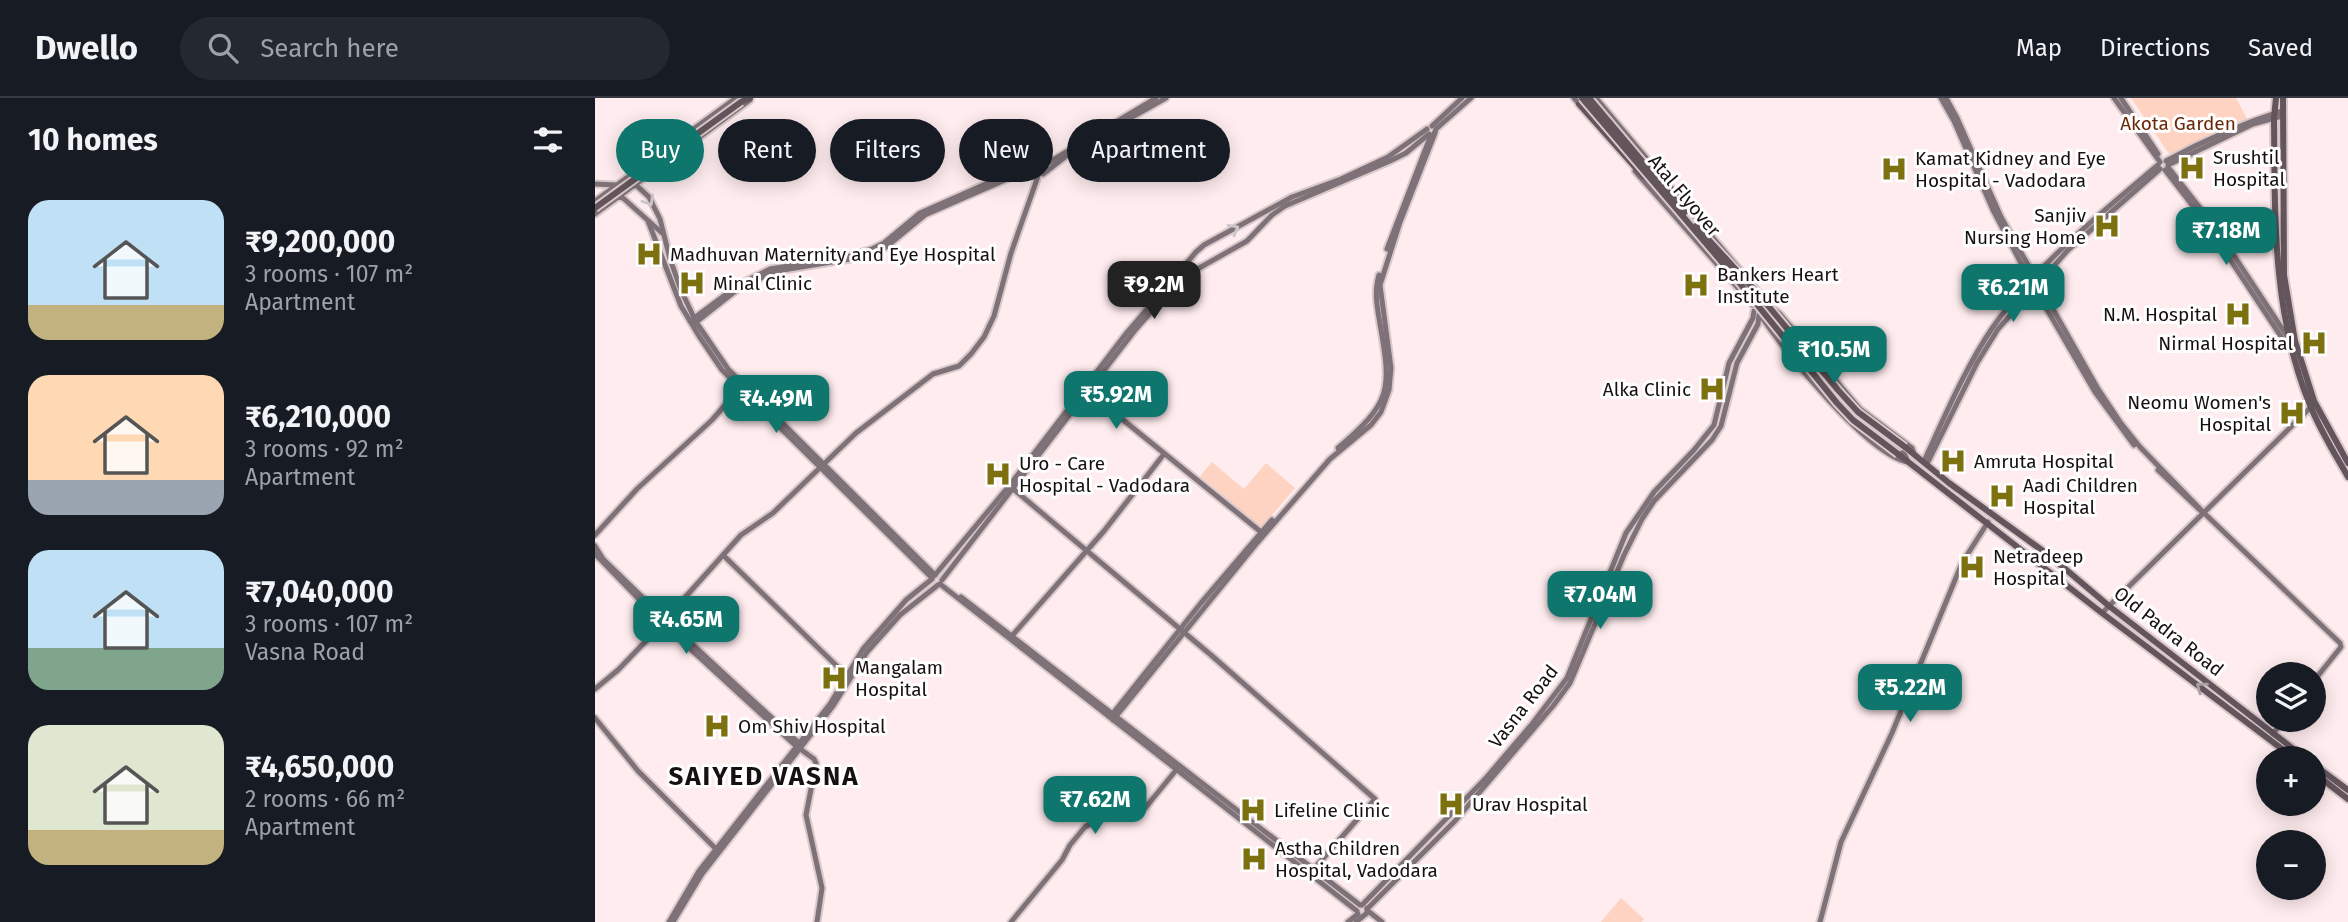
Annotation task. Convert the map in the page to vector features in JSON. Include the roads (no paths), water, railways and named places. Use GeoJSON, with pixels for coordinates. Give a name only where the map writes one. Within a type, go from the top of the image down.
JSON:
{"type":"FeatureCollection","features":[{"type":"Feature","properties":{"kind":"main road"},"geometry":{"type":"LineString","coordinates":[[595,208],[740,99],[752,98]]}},
{"type":"Feature","properties":{"kind":"main road","name":"Atal Flyover"},"geometry":{"type":"LineString","coordinates":[[1589,98],[1858,412],[1914,453]]}},
{"type":"Feature","properties":{"kind":"main road"},"geometry":{"type":"LineString","coordinates":[[2276,98],[2277,258],[2284,321],[2313,405],[2348,477]]}},
{"type":"Feature","properties":{"kind":"main road"},"geometry":{"type":"LineString","coordinates":[[2278,115],[2283,98]]}},
{"type":"Feature","properties":{"kind":"main road","name":"Atal Flyover"},"geometry":{"type":"LineString","coordinates":[[1580,102],[1655,183],[1837,403],[1853,420],[1908,462]]}},
{"type":"Feature","properties":{"kind":"main road"},"geometry":{"type":"LineString","coordinates":[[2313,405],[2348,463]]}},
{"type":"Feature","properties":{"kind":"main road","name":"Old Padra Road"},"geometry":{"type":"LineString","coordinates":[[1914,453],[1949,483],[2050,556],[2109,606],[2289,746]]}},
{"type":"Feature","properties":{"kind":"main road","name":"Old Padra Road"},"geometry":{"type":"LineString","coordinates":[[1908,462],[2278,746]]}},
{"type":"Feature","properties":{"kind":"main road"},"geometry":{"type":"LineString","coordinates":[[2326,774],[2348,790]]}},
{"type":"Feature","properties":{"kind":"main road"},"geometry":{"type":"LineString","coordinates":[[2326,782],[2348,799]]}},
{"type":"Feature","properties":{"kind":"street"},"geometry":{"type":"LineString","coordinates":[[595,214],[752,98]]}},
{"type":"Feature","properties":{"kind":"street"},"geometry":{"type":"LineString","coordinates":[[1053,159],[1156,98]]}},
{"type":"Feature","properties":{"kind":"street"},"geometry":{"type":"LineString","coordinates":[[1053,165],[1075,149],[1166,98]]}},
{"type":"Feature","properties":{"kind":"street"},"geometry":{"type":"LineString","coordinates":[[1085,392],[1125,335],[1204,245],[1301,193],[1341,179],[1388,157],[1432,131],[1462,98]]}},
{"type":"Feature","properties":{"kind":"street"},"geometry":{"type":"LineString","coordinates":[[848,676],[899,615],[941,583],[1085,392],[1136,329],[1185,276],[1247,241],[1272,215],[1285,206],[1355,178],[1411,149],[1471,98]]}},
{"type":"Feature","properties":{"kind":"street"},"geometry":{"type":"LineString","coordinates":[[1595,98],[1756,287],[1764,300],[1762,311]]}},
{"type":"Feature","properties":{"kind":"street"},"geometry":{"type":"LineString","coordinates":[[1943,98],[1957,118],[2001,217],[2035,283],[2120,422],[2140,447],[2204,513],[2340,643],[2341,647],[2326,666]]}},
{"type":"Feature","properties":{"kind":"street"},"geometry":{"type":"LineString","coordinates":[[2114,98],[2222,246],[2284,341],[2294,344]]}},
{"type":"Feature","properties":{"kind":"street"},"geometry":{"type":"LineString","coordinates":[[2121,98],[2163,165]]}},
{"type":"Feature","properties":{"kind":"street"},"geometry":{"type":"LineString","coordinates":[[595,201],[740,99]]}},
{"type":"Feature","properties":{"kind":"street"},"geometry":{"type":"LineString","coordinates":[[1580,102],[1654,195],[1852,411],[1906,451],[1914,453]]}},
{"type":"Feature","properties":{"kind":"street"},"geometry":{"type":"LineString","coordinates":[[1926,463],[1997,329],[2081,232],[2163,165],[2213,140],[2278,115]]}},
{"type":"Feature","properties":{"kind":"street"},"geometry":{"type":"LineString","coordinates":[[1113,716],[1261,532],[1328,457],[1366,423],[1378,408],[1387,382],[1386,356],[1375,290],[1421,155],[1432,131]]}},
{"type":"Feature","properties":{"kind":"street"},"geometry":{"type":"LineString","coordinates":[[1181,632],[1330,459],[1371,425],[1381,412],[1389,390],[1391,368],[1380,285],[1396,227],[1432,131]]}},
{"type":"Feature","properties":{"kind":"street"},"geometry":{"type":"LineString","coordinates":[[1411,149],[1418,150],[1421,155]]}},
{"type":"Feature","properties":{"kind":"street"},"geometry":{"type":"LineString","coordinates":[[693,321],[740,284],[770,269],[869,251],[884,243],[919,213],[989,182]]}},
{"type":"Feature","properties":{"kind":"street"},"geometry":{"type":"LineString","coordinates":[[693,321],[738,289],[767,275],[871,254],[886,247],[925,215],[1002,182]]}},
{"type":"Feature","properties":{"kind":"street"},"geometry":{"type":"LineString","coordinates":[[595,689],[618,670],[741,535],[773,513],[856,432],[933,374],[959,366],[971,354],[984,337],[994,316],[1011,253],[1036,182]]}},
{"type":"Feature","properties":{"kind":"street"},"geometry":{"type":"LineString","coordinates":[[595,184],[633,186],[649,197],[660,219],[667,261]]}},
{"type":"Feature","properties":{"kind":"street"},"geometry":{"type":"LineString","coordinates":[[595,191],[623,198],[663,234]]}},
{"type":"Feature","properties":{"kind":"street"},"geometry":{"type":"LineString","coordinates":[[648,221],[693,321],[741,387],[934,577]]}},
{"type":"Feature","properties":{"kind":"street"},"geometry":{"type":"LineString","coordinates":[[1764,300],[1758,300],[1762,311],[1850,412],[1905,455],[1908,462]]}},
{"type":"Feature","properties":{"kind":"street","name":"Vasna Road"},"geometry":{"type":"LineString","coordinates":[[1348,922],[1455,821],[1570,683],[1623,555],[1642,519],[1654,501],[1712,440],[1721,426],[1737,363],[1762,311]]}},
{"type":"Feature","properties":{"kind":"street"},"geometry":{"type":"LineString","coordinates":[[595,535],[637,489],[712,420],[741,387]]}},
{"type":"Feature","properties":{"kind":"street"},"geometry":{"type":"LineString","coordinates":[[1085,392],[1261,532]]}},
{"type":"Feature","properties":{"kind":"street"},"geometry":{"type":"LineString","coordinates":[[2102,613],[2313,405]]}},
{"type":"Feature","properties":{"kind":"street"},"geometry":{"type":"LineString","coordinates":[[1011,637],[1104,531],[1164,454]]}},
{"type":"Feature","properties":{"kind":"street"},"geometry":{"type":"LineString","coordinates":[[1011,488],[1211,655],[1375,799],[1313,870]]}},
{"type":"Feature","properties":{"kind":"street"},"geometry":{"type":"LineString","coordinates":[[671,922],[699,872],[833,706],[863,649],[900,608],[941,571],[1011,488]]}},
{"type":"Feature","properties":{"kind":"street"},"geometry":{"type":"LineString","coordinates":[[1820,921],[1841,842],[1896,724],[1962,563],[1988,522]]}},
{"type":"Feature","properties":{"kind":"street"},"geometry":{"type":"LineString","coordinates":[[595,546],[603,559],[663,621]]}},
{"type":"Feature","properties":{"kind":"street"},"geometry":{"type":"LineString","coordinates":[[595,554],[622,584],[816,763],[806,815],[822,888],[817,922]]}},
{"type":"Feature","properties":{"kind":"street"},"geometry":{"type":"LineString","coordinates":[[723,555],[848,676]]}},
{"type":"Feature","properties":{"kind":"street"},"geometry":{"type":"LineString","coordinates":[[934,577],[940,576],[941,583],[1362,911],[1382,922]]}},
{"type":"Feature","properties":{"kind":"street"},"geometry":{"type":"LineString","coordinates":[[595,718],[638,771],[718,850]]}},
{"type":"Feature","properties":{"kind":"street"},"geometry":{"type":"LineString","coordinates":[[1178,768],[1313,870],[1373,922]]}},
{"type":"Feature","properties":{"kind":"street"},"geometry":{"type":"LineString","coordinates":[[1011,922],[1062,860],[1085,827],[1111,811],[1135,815],[1146,807],[1178,768]]}},
{"type":"Feature","properties":{"kind":"street","name":"Vasna Road"},"geometry":{"type":"LineString","coordinates":[[1356,922],[1362,911]]}},
{"type":"Feature","properties":{"kind":"place","name":"Srushtil Hospital"},"geometry":{"type":"Point","coordinates":[2192,168]}},
{"type":"Feature","properties":{"kind":"place","name":"Kamat Kidney and Eye Hospital - Vadodara"},"geometry":{"type":"Point","coordinates":[1894,169]}},
{"type":"Feature","properties":{"kind":"place","name":"Sanjiv Nursing Home"},"geometry":{"type":"Point","coordinates":[2107,226]}},
{"type":"Feature","properties":{"kind":"place","name":"Madhuvan Maternity and Eye Hospital"},"geometry":{"type":"Point","coordinates":[649,254]}},
{"type":"Feature","properties":{"kind":"place","name":"Minal Clinic"},"geometry":{"type":"Point","coordinates":[692,283]}},
{"type":"Feature","properties":{"kind":"place","name":"Bankers Heart Institute"},"geometry":{"type":"Point","coordinates":[1696,285]}},
{"type":"Feature","properties":{"kind":"place","name":"N.M. Hospital"},"geometry":{"type":"Point","coordinates":[2238,314]}},
{"type":"Feature","properties":{"kind":"place","name":"Nirmal Hospital"},"geometry":{"type":"Point","coordinates":[2314,343]}},
{"type":"Feature","properties":{"kind":"place","name":"Alka Clinic"},"geometry":{"type":"Point","coordinates":[1712,389]}},
{"type":"Feature","properties":{"kind":"place","name":"Neomu Women's Hospital"},"geometry":{"type":"Point","coordinates":[2292,413]}},
{"type":"Feature","properties":{"kind":"place","name":"Amruta Hospital"},"geometry":{"type":"Point","coordinates":[1953,461]}},
{"type":"Feature","properties":{"kind":"place","name":"Uro - Care Hospital - Vadodara"},"geometry":{"type":"Point","coordinates":[998,474]}},
{"type":"Feature","properties":{"kind":"place","name":"Aadi Children Hospital"},"geometry":{"type":"Point","coordinates":[2002,496]}},
{"type":"Feature","properties":{"kind":"place","name":"Netradeep Hospital"},"geometry":{"type":"Point","coordinates":[1972,567]}},
{"type":"Feature","properties":{"kind":"place","name":"Mangalam Hospital"},"geometry":{"type":"Point","coordinates":[834,678]}},
{"type":"Feature","properties":{"kind":"place","name":"Om Shiv Hospital"},"geometry":{"type":"Point","coordinates":[717,726]}},
{"type":"Feature","properties":{"kind":"place","name":"Urav Hospital"},"geometry":{"type":"Point","coordinates":[1451,804]}},
{"type":"Feature","properties":{"kind":"place","name":"Lifeline Clinic"},"geometry":{"type":"Point","coordinates":[1253,810]}},
{"type":"Feature","properties":{"kind":"place","name":"Astha Children Hospital, Vadodara"},"geometry":{"type":"Point","coordinates":[1254,859]}},
{"type":"Feature","properties":{"kind":"district","name":"SAIYED VASNA"},"geometry":{"type":"Point","coordinates":[764,776]}},
{"type":"Feature","properties":{"kind":"park label","name":"Akota Garden"},"geometry":{"type":"Point","coordinates":[2178,123]}}]}
